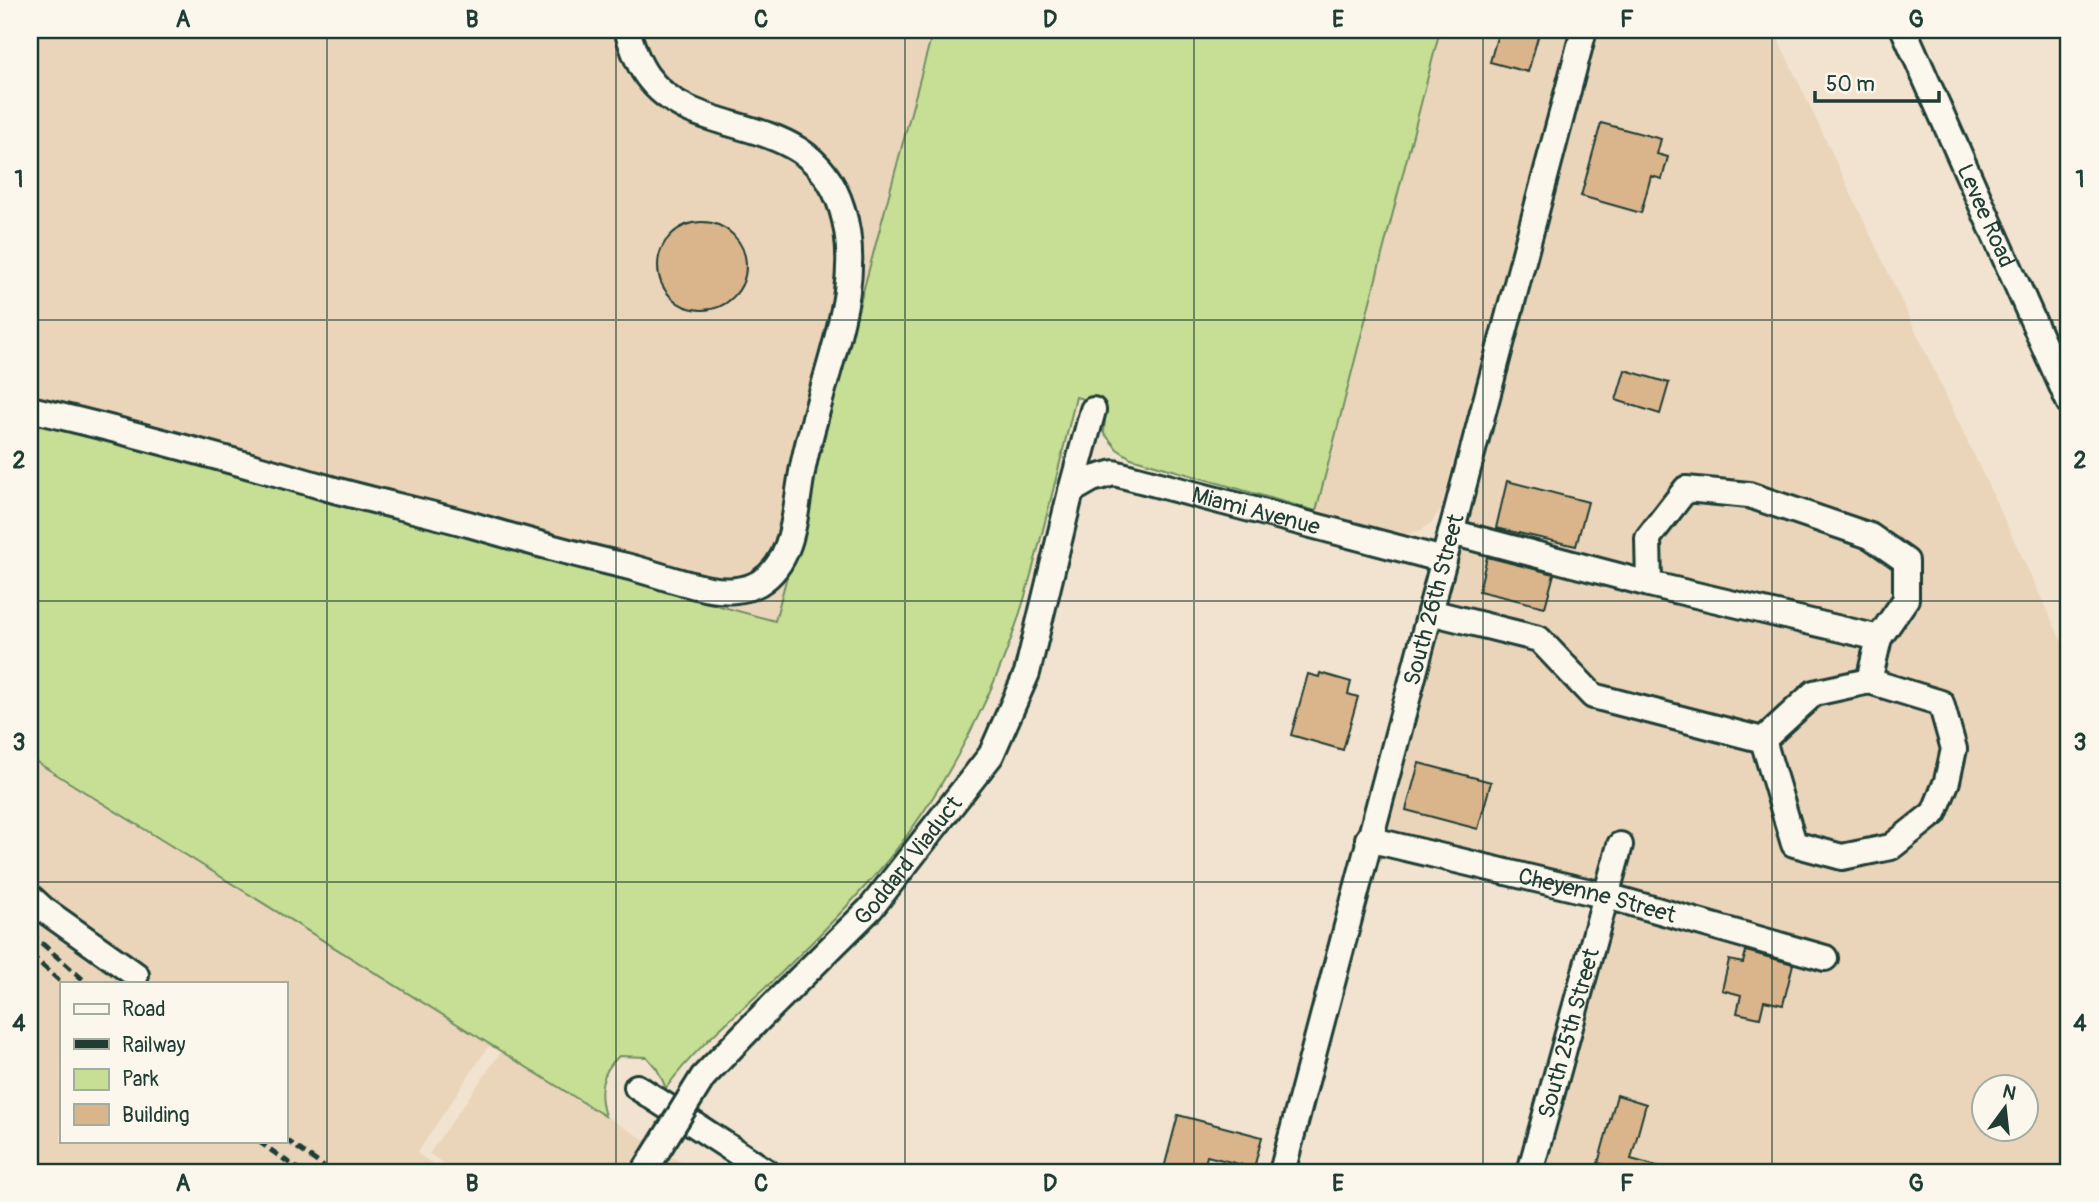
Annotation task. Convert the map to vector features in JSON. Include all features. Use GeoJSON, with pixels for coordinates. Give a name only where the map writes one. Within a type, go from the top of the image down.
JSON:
{"type":"FeatureCollection","features":[{"type":"Feature","properties":{"kind":"street"},"geometry":{"type":"LineString","coordinates":[[30,409],[188,448],[567,553],[711,589],[744,589],[760,582],[780,559],[795,522],[807,449],[845,304],[849,239],[843,210],[832,182],[813,160],[786,142],[696,111],[670,98],[648,78],[633,51],[627,30]]}},
{"type":"Feature","properties":{"kind":"street","name":"South 26th Street"},"geometry":{"type":"LineString","coordinates":[[1282,1172],[1368,839],[1518,288],[1584,30]]}},
{"type":"Feature","properties":{"kind":"street","name":"Levee Road"},"geometry":{"type":"LineString","coordinates":[[1905,30],[2069,402]]}},
{"type":"Feature","properties":{"kind":"street","name":"Goddard Viaduct"},"geometry":{"type":"LineString","coordinates":[[644,1172],[703,1077],[871,908],[991,755],[1027,674],[1093,410]]}},
{"type":"Feature","properties":{"kind":"street","name":"Miami Avenue"},"geometry":{"type":"LineString","coordinates":[[1071,491],[1092,479],[1114,473],[1444,560]]}},
{"type":"Feature","properties":{"kind":"street"},"geometry":{"type":"LineString","coordinates":[[1649,584],[1648,538],[1686,489],[1749,495],[1870,536],[1906,561],[1906,599],[1879,638],[1869,681]]}},
{"type":"Feature","properties":{"kind":"street"},"geometry":{"type":"LineString","coordinates":[[1451,532],[1649,584],[1879,638]]}},
{"type":"Feature","properties":{"kind":"street"},"geometry":{"type":"LineString","coordinates":[[1430,612],[1539,639],[1593,696],[1763,740]]}},
{"type":"Feature","properties":{"kind":"street"},"geometry":{"type":"LineString","coordinates":[[1869,681],[1941,703],[1954,749],[1947,781],[1934,813],[1891,847],[1842,857],[1794,844],[1763,740],[1814,693],[1869,681]]}},
{"type":"Feature","properties":{"kind":"street","name":"Cheyenne Street"},"geometry":{"type":"LineString","coordinates":[[1368,839],[1607,896],[1825,958]]}},
{"type":"Feature","properties":{"kind":"street","name":"South 25th Street"},"geometry":{"type":"LineString","coordinates":[[1531,1172],[1620,845]]}},
{"type":"Feature","properties":{"kind":"street"},"geometry":{"type":"LineString","coordinates":[[30,897],[136,975]]}},
{"type":"Feature","properties":{"kind":"street"},"geometry":{"type":"LineString","coordinates":[[637,1087],[766,1172]]}},
{"type":"Feature","properties":{"kind":"shaded area"},"geometry":{"type":"Polygon","coordinates":[[[30,30],[932,30],[776,621],[30,419],[30,30]]]}},
{"type":"Feature","properties":{"kind":"shaded area"},"geometry":{"type":"Polygon","coordinates":[[[1440,30],[1570,30],[1441,508],[1432,522],[1423,529],[1399,535],[1316,511],[1440,30]]]}},
{"type":"Feature","properties":{"kind":"shaded area"},"geometry":{"type":"Polygon","coordinates":[[[1597,30],[1774,30],[2069,657],[2069,1172],[1537,1172],[1615,892],[1386,831],[1382,825],[1597,30]]]}},
{"type":"Feature","properties":{"kind":"shaded area"},"geometry":{"type":"Polygon","coordinates":[[[30,758],[490,1044],[417,1153],[444,1172],[30,1172],[30,758]]]}},
{"type":"Feature","properties":{"kind":"shaded area"},"geometry":{"type":"Polygon","coordinates":[[[501,1052],[697,1172],[457,1172],[429,1154],[501,1052]]]}},
{"type":"Feature","properties":{"kind":"green space"},"geometry":{"type":"Polygon","coordinates":[[[933,30],[1440,30],[1316,511],[1131,458],[1117,449],[1104,433],[1106,405],[1076,397],[1037,552],[1012,636],[984,704],[949,771],[909,832],[862,890],[778,976],[705,1043],[666,1088],[657,1069],[647,1057],[619,1056],[608,1069],[602,1084],[605,1116],[30,758],[30,419],[775,621],[933,30]]]}},
{"type":"Feature","properties":{"kind":"building"},"geometry":{"type":"Polygon","coordinates":[[[1499,30],[1540,30],[1528,72],[1490,62],[1499,30]]]}},
{"type":"Feature","properties":{"kind":"building"},"geometry":{"type":"Polygon","coordinates":[[[1601,123],[1661,139],[1657,154],[1668,157],[1662,179],[1651,176],[1641,213],[1581,196],[1601,123]]]}},
{"type":"Feature","properties":{"kind":"building"},"geometry":{"type":"Polygon","coordinates":[[[702,222],[719,225],[733,235],[743,249],[746,266],[743,283],[733,297],[719,307],[702,310],[685,307],[671,297],[661,283],[658,266],[661,249],[671,235],[685,225],[702,222]]]}},
{"type":"Feature","properties":{"kind":"building"},"geometry":{"type":"Polygon","coordinates":[[[1625,370],[1669,383],[1660,414],[1616,400],[1625,370]]]}},
{"type":"Feature","properties":{"kind":"building"},"geometry":{"type":"Polygon","coordinates":[[[1507,481],[1588,502],[1576,546],[1496,528],[1507,481]]]}},
{"type":"Feature","properties":{"kind":"building"},"geometry":{"type":"Polygon","coordinates":[[[1487,557],[1554,574],[1545,607],[1479,591],[1487,557]]]}},
{"type":"Feature","properties":{"kind":"building"},"geometry":{"type":"Polygon","coordinates":[[[1320,673],[1351,682],[1348,694],[1358,697],[1343,750],[1291,735],[1308,674],[1319,677],[1320,673]]]}},
{"type":"Feature","properties":{"kind":"building"},"geometry":{"type":"Polygon","coordinates":[[[1419,763],[1491,782],[1478,829],[1406,810],[1419,763]]]}},
{"type":"Feature","properties":{"kind":"building"},"geometry":{"type":"Polygon","coordinates":[[[1746,951],[1793,964],[1783,1005],[1764,1001],[1760,1018],[1737,1013],[1741,995],[1722,990],[1729,960],[1743,963],[1746,951]]]}},
{"type":"Feature","properties":{"kind":"building"},"geometry":{"type":"Polygon","coordinates":[[[1617,1095],[1646,1104],[1631,1159],[1664,1168],[1663,1172],[1629,1172],[1598,1163],[1617,1095]]]}},
{"type":"Feature","properties":{"kind":"building"},"geometry":{"type":"Polygon","coordinates":[[[1178,1115],[1262,1137],[1254,1168],[1207,1156],[1203,1172],[1163,1172],[1178,1115]]]}},
{"type":"Feature","properties":{"kind":"railway"},"geometry":{"type":"LineString","coordinates":[[30,933],[86,982]]}},
{"type":"Feature","properties":{"kind":"railway"},"geometry":{"type":"LineString","coordinates":[[30,954],[61,982]]}},
{"type":"Feature","properties":{"kind":"railway"},"geometry":{"type":"LineString","coordinates":[[287,1140],[331,1172]]}},
{"type":"Feature","properties":{"kind":"railway"},"geometry":{"type":"LineString","coordinates":[[259,1142],[302,1172]]}}]}
